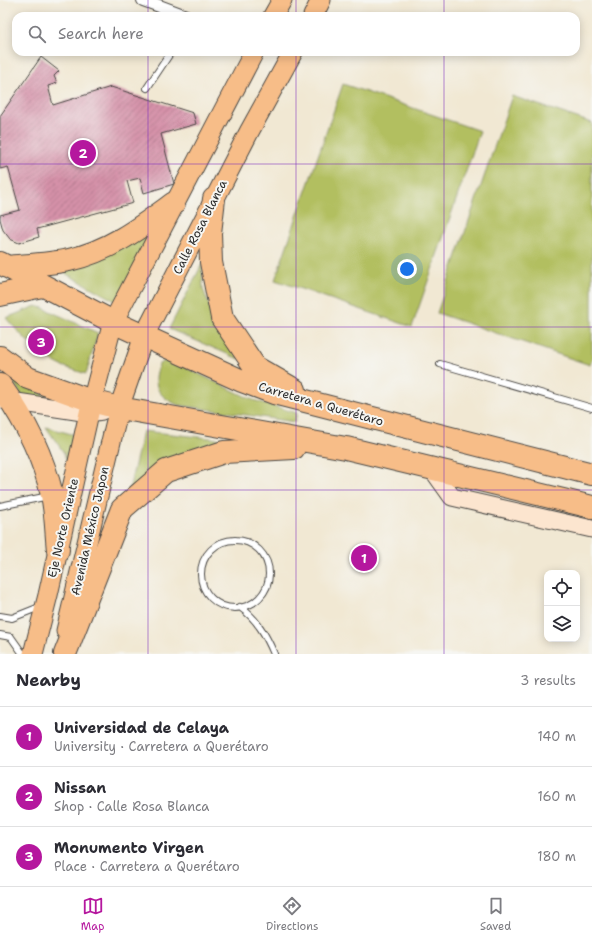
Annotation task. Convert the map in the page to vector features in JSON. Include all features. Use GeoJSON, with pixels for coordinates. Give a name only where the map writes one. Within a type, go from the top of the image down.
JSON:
{"type":"FeatureCollection","features":[{"type":"Feature","properties":{"kind":"highway"},"geometry":{"type":"LineString","coordinates":[[214,199],[210,233],[211,262],[222,318],[255,367],[322,407]]}},
{"type":"Feature","properties":{"kind":"highway"},"geometry":{"type":"LineString","coordinates":[[4,265],[69,260],[102,249],[129,236],[174,203]]}},
{"type":"Feature","properties":{"kind":"highway","name":"Carretera a Querétaro"},"geometry":{"type":"LineString","coordinates":[[4,265],[113,322],[242,381],[274,393],[322,407],[592,474]]}},
{"type":"Feature","properties":{"kind":"highway"},"geometry":{"type":"LineString","coordinates":[[0,295],[42,286]]}},
{"type":"Feature","properties":{"kind":"highway"},"geometry":{"type":"LineString","coordinates":[[0,357],[28,378],[90,407],[119,408],[346,448],[592,507]]}},
{"type":"Feature","properties":{"kind":"highway"},"geometry":{"type":"LineString","coordinates":[[0,385],[6,401],[38,452],[52,496],[58,550]]}},
{"type":"Feature","properties":{"kind":"highway"},"geometry":{"type":"LineString","coordinates":[[65,654],[122,509],[166,471],[224,452],[277,448],[346,448]]}},
{"type":"Feature","properties":{"kind":"main road"},"geometry":{"type":"LineString","coordinates":[[275,12],[282,0]]}},
{"type":"Feature","properties":{"kind":"main road"},"geometry":{"type":"LineString","coordinates":[[314,12],[321,0]]}},
{"type":"Feature","properties":{"kind":"main road"},"geometry":{"type":"LineString","coordinates":[[90,407],[113,322],[252,56]]}},
{"type":"Feature","properties":{"kind":"main road","name":"Calle Rosa Blanca"},"geometry":{"type":"LineString","coordinates":[[119,408],[144,336],[214,199],[291,56]]}},
{"type":"Feature","properties":{"kind":"main road","name":"Eje Norte Oriente"},"geometry":{"type":"LineString","coordinates":[[33,654],[46,605],[90,407]]}},
{"type":"Feature","properties":{"kind":"main road","name":"Avenida México Japon"},"geometry":{"type":"LineString","coordinates":[[61,654],[119,408]]}},
{"type":"Feature","properties":{"kind":"street"},"geometry":{"type":"LineString","coordinates":[[143,0],[175,12]]}},
{"type":"Feature","properties":{"kind":"street"},"geometry":{"type":"LineString","coordinates":[[6,401],[90,407]]}},
{"type":"Feature","properties":{"kind":"street"},"geometry":{"type":"LineString","coordinates":[[432,469],[452,497],[592,529]]}},
{"type":"Feature","properties":{"kind":"lane"},"geometry":{"type":"LineString","coordinates":[[147,88],[168,56]]}},
{"type":"Feature","properties":{"kind":"lane"},"geometry":{"type":"LineString","coordinates":[[440,364],[592,408]]}},
{"type":"Feature","properties":{"kind":"lane"},"geometry":{"type":"LineString","coordinates":[[0,506],[52,496]]}},
{"type":"Feature","properties":{"kind":"lane"},"geometry":{"type":"LineString","coordinates":[[240,607],[251,604],[260,597],[266,588],[269,577],[268,565],[263,555],[255,547],[245,542],[234,540],[223,542],[210,552],[202,566],[201,577],[204,588],[210,597],[219,603],[229,607],[240,607],[250,614],[265,632],[274,654]]}},
{"type":"Feature","properties":{"kind":"lane"},"geometry":{"type":"LineString","coordinates":[[0,616],[12,618],[46,605]]}},
{"type":"Feature","properties":{"kind":"lane"},"geometry":{"type":"LineString","coordinates":[[0,635],[11,637],[23,654]]}},
{"type":"Feature","properties":{"kind":"green space"},"geometry":{"type":"Polygon","coordinates":[[[343,84],[480,131],[412,327],[275,280],[343,84]]]}},
{"type":"Feature","properties":{"kind":"green space"},"geometry":{"type":"Polygon","coordinates":[[[512,96],[592,123],[592,359],[590,365],[437,313],[512,96]]]}},
{"type":"Feature","properties":{"kind":"green space"},"geometry":{"type":"Polygon","coordinates":[[[158,224],[117,302],[61,271],[158,224]]]}},
{"type":"Feature","properties":{"kind":"green space"},"geometry":{"type":"Polygon","coordinates":[[[202,264],[203,289],[214,318],[239,359],[169,329],[202,264]]]}},
{"type":"Feature","properties":{"kind":"green space"},"geometry":{"type":"Polygon","coordinates":[[[36,306],[98,333],[86,374],[62,366],[46,357],[24,338],[6,318],[36,306]]]}},
{"type":"Feature","properties":{"kind":"green space"},"geometry":{"type":"Polygon","coordinates":[[[165,361],[178,364],[253,400],[297,413],[295,422],[178,405],[171,402],[161,394],[156,384],[159,364],[165,361]]]}},
{"type":"Feature","properties":{"kind":"green space"},"geometry":{"type":"Polygon","coordinates":[[[5,367],[44,395],[62,403],[23,398],[5,367]]]}},
{"type":"Feature","properties":{"kind":"green space"},"geometry":{"type":"Polygon","coordinates":[[[46,427],[75,435],[69,470],[64,453],[46,427]]]}},
{"type":"Feature","properties":{"kind":"green space"},"geometry":{"type":"Polygon","coordinates":[[[143,431],[228,440],[196,450],[127,498],[143,431]]]}},
{"type":"Feature","properties":{"kind":"building"},"geometry":{"type":"Polygon","coordinates":[[[41,57],[59,71],[54,76],[57,83],[48,86],[53,105],[111,87],[193,113],[196,124],[161,134],[174,184],[144,193],[140,178],[127,181],[133,203],[37,229],[39,237],[19,243],[10,239],[3,230],[0,219],[0,215],[20,210],[8,167],[0,169],[0,116],[41,57]]]}},
{"type":"Feature","properties":{"kind":"place","name":"Nissan"},"geometry":{"type":"Point","coordinates":[83,153]}},
{"type":"Feature","properties":{"kind":"place","name":"Monumento Virgen"},"geometry":{"type":"Point","coordinates":[41,342]}},
{"type":"Feature","properties":{"kind":"place","name":"Universidad de Celaya"},"geometry":{"type":"Point","coordinates":[364,558]}}]}
